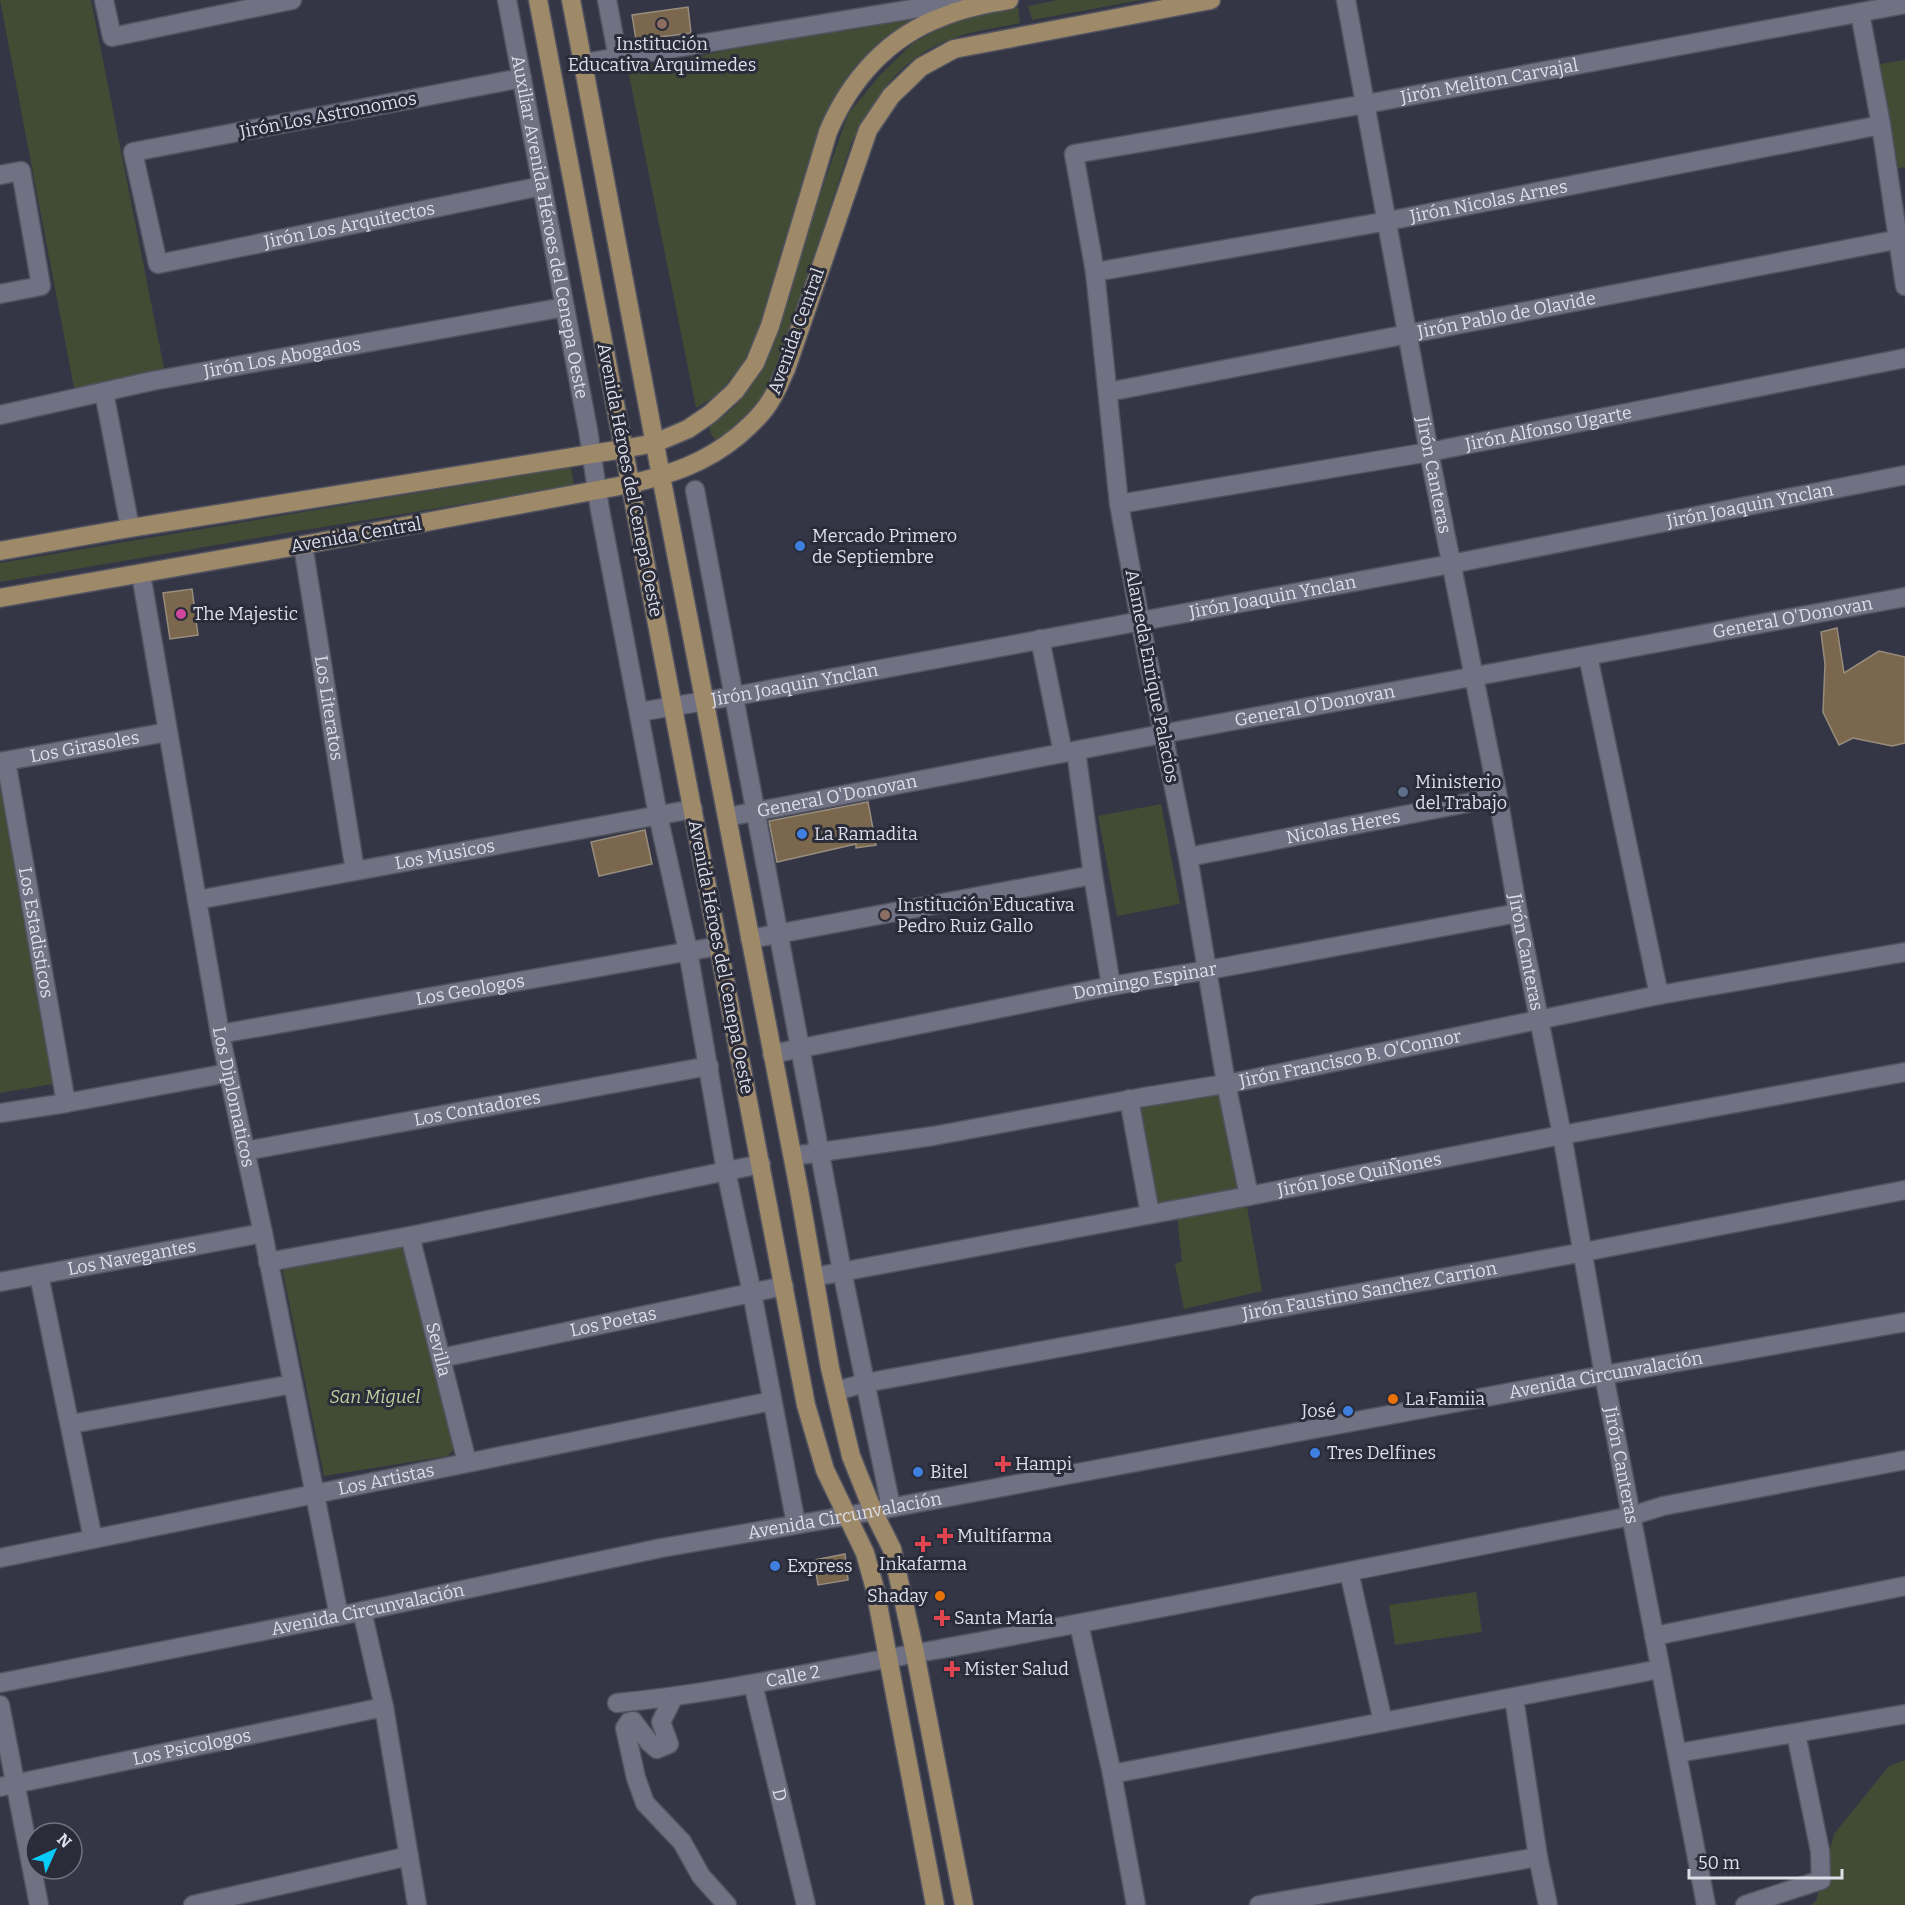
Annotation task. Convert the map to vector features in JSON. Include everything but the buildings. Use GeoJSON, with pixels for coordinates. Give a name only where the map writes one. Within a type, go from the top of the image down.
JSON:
{"type":"FeatureCollection","features":[{"type":"Feature","properties":{"kind":"main road","name":"Avenida Héroes del Cenepa Oeste"},"geometry":{"type":"LineString","coordinates":[[538,0],[806,1405],[825,1470],[865,1552],[875,1589],[934,1905]]}},
{"type":"Feature","properties":{"kind":"main road","name":"Avenida Héroes del Cenepa Oeste"},"geometry":{"type":"LineString","coordinates":[[571,0],[836,1391],[851,1456],[882,1509],[892,1549],[915,1653],[964,1905]]}},
{"type":"Feature","properties":{"kind":"main road","name":"Avenida Central"},"geometry":{"type":"LineString","coordinates":[[0,550],[623,448],[655,442],[688,429],[710,414],[735,391],[755,363],[770,326],[828,132],[837,110],[852,86],[876,57],[907,34],[941,17],[1009,0]]}},
{"type":"Feature","properties":{"kind":"main road","name":"Avenida Central"},"geometry":{"type":"LineString","coordinates":[[0,598],[630,484],[661,477],[690,466],[720,451],[752,424],[772,399],[786,369],[868,130],[891,96],[921,67],[954,49],[1211,0]]}},
{"type":"Feature","properties":{"kind":"street"},"geometry":{"type":"LineString","coordinates":[[104,0],[112,37],[292,0]]}},
{"type":"Feature","properties":{"kind":"street","name":"Auxiliar Avenida Héroes del Cenepa Oeste"},"geometry":{"type":"LineString","coordinates":[[507,0],[592,453],[596,490],[658,815],[688,951],[726,1171],[796,1524]]}},
{"type":"Feature","properties":{"kind":"street"},"geometry":{"type":"LineString","coordinates":[[607,0],[618,58]]}},
{"type":"Feature","properties":{"kind":"street","name":"Jirón Canteras"},"geometry":{"type":"LineString","coordinates":[[1346,0],[1450,564],[1498,797],[1518,913],[1584,1252],[1604,1375],[1706,1905]]}},
{"type":"Feature","properties":{"kind":"street"},"geometry":{"type":"LineString","coordinates":[[584,63],[943,4],[978,6]]}},
{"type":"Feature","properties":{"kind":"street","name":"Jirón Meliton Carvajal"},"geometry":{"type":"LineString","coordinates":[[1074,154],[1365,104],[1905,4]]}},
{"type":"Feature","properties":{"kind":"street"},"geometry":{"type":"LineString","coordinates":[[1860,13],[1901,239],[1905,286]]}},
{"type":"Feature","properties":{"kind":"street","name":"Jirón Los Astronomos"},"geometry":{"type":"LineString","coordinates":[[158,264],[133,152],[522,78]]}},
{"type":"Feature","properties":{"kind":"street","name":"Jirón Nicolas Arnes"},"geometry":{"type":"LineString","coordinates":[[1095,272],[1388,221],[1881,125]]}},
{"type":"Feature","properties":{"kind":"street","name":"Alameda Enrique Palacios"},"geometry":{"type":"LineString","coordinates":[[1074,154],[1095,272],[1119,504],[1188,857],[1249,1196]]}},
{"type":"Feature","properties":{"kind":"street"},"geometry":{"type":"LineString","coordinates":[[0,175],[21,171],[41,286],[0,294]]}},
{"type":"Feature","properties":{"kind":"street","name":"Jirón Los Arquitectos"},"geometry":{"type":"LineString","coordinates":[[158,264],[542,186]]}},
{"type":"Feature","properties":{"kind":"street","name":"Jirón Pablo de Olavide"},"geometry":{"type":"LineString","coordinates":[[1108,392],[1901,239]]}},
{"type":"Feature","properties":{"kind":"street","name":"Jirón Los Abogados"},"geometry":{"type":"LineString","coordinates":[[0,415],[152,381],[565,307]]}},
{"type":"Feature","properties":{"kind":"street","name":"Jirón Alfonso Ugarte"},"geometry":{"type":"LineString","coordinates":[[1119,504],[1429,452],[1905,357]]}},
{"type":"Feature","properties":{"kind":"street"},"geometry":{"type":"LineString","coordinates":[[104,392],[130,528]]}},
{"type":"Feature","properties":{"kind":"street","name":"Jirón Joaquin Ynclan"},"geometry":{"type":"LineString","coordinates":[[639,712],[1450,564],[1905,475]]}},
{"type":"Feature","properties":{"kind":"street"},"geometry":{"type":"LineString","coordinates":[[695,490],[865,1383],[882,1509]]}},
{"type":"Feature","properties":{"kind":"street","name":"Los Literatos"},"geometry":{"type":"LineString","coordinates":[[303,545],[355,871]]}},
{"type":"Feature","properties":{"kind":"street","name":"Los Diplomaticos"},"geometry":{"type":"LineString","coordinates":[[141,574],[220,1034],[263,1233],[339,1616]]}},
{"type":"Feature","properties":{"kind":"street","name":"General O'Donovan"},"geometry":{"type":"LineString","coordinates":[[727,817],[1905,597]]}},
{"type":"Feature","properties":{"kind":"street"},"geometry":{"type":"LineString","coordinates":[[1040,639],[1069,752],[1093,875],[1111,986]]}},
{"type":"Feature","properties":{"kind":"street"},"geometry":{"type":"LineString","coordinates":[[1588,656],[1659,995]]}},
{"type":"Feature","properties":{"kind":"street","name":"Los Girasoles"},"geometry":{"type":"LineString","coordinates":[[3,761],[168,732]]}},
{"type":"Feature","properties":{"kind":"street","name":"Los Estadisticos"},"geometry":{"type":"LineString","coordinates":[[3,761],[66,1103]]}},
{"type":"Feature","properties":{"kind":"street","name":"Nicolas Heres"},"geometry":{"type":"LineString","coordinates":[[1188,857],[1498,797]]}},
{"type":"Feature","properties":{"kind":"street","name":"Los Musicos"},"geometry":{"type":"LineString","coordinates":[[197,900],[693,809]]}},
{"type":"Feature","properties":{"kind":"street"},"geometry":{"type":"LineString","coordinates":[[750,939],[1093,875]]}},
{"type":"Feature","properties":{"kind":"street","name":"Domingo Espinar"},"geometry":{"type":"LineString","coordinates":[[772,1054],[1111,986],[1518,913]]}},
{"type":"Feature","properties":{"kind":"street","name":"Los Geologos"},"geometry":{"type":"LineString","coordinates":[[220,1034],[719,946]]}},
{"type":"Feature","properties":{"kind":"street","name":"Jirón Francisco B. O'Connor"},"geometry":{"type":"LineString","coordinates":[[793,1156],[933,1136],[1227,1083],[1659,995],[1905,952]]}},
{"type":"Feature","properties":{"kind":"street","name":"Los Contadores"},"geometry":{"type":"LineString","coordinates":[[244,1151],[709,1066]]}},
{"type":"Feature","properties":{"kind":"street","name":"Jirón Jose QuiÑones"},"geometry":{"type":"LineString","coordinates":[[814,1277],[1905,1072]]}},
{"type":"Feature","properties":{"kind":"street"},"geometry":{"type":"LineString","coordinates":[[0,1113],[228,1073]]}},
{"type":"Feature","properties":{"kind":"street"},"geometry":{"type":"LineString","coordinates":[[1129,1099],[1150,1214]]}},
{"type":"Feature","properties":{"kind":"street"},"geometry":{"type":"LineString","coordinates":[[268,1262],[410,1236],[761,1164]]}},
{"type":"Feature","properties":{"kind":"street","name":"Jirón Faustino Sanchez Carrion"},"geometry":{"type":"LineString","coordinates":[[836,1391],[865,1383],[1584,1252],[1905,1190]]}},
{"type":"Feature","properties":{"kind":"street","name":"Los Navegantes"},"geometry":{"type":"LineString","coordinates":[[0,1282],[263,1233]]}},
{"type":"Feature","properties":{"kind":"street","name":"Sevilla"},"geometry":{"type":"LineString","coordinates":[[410,1236],[467,1462]]}},
{"type":"Feature","properties":{"kind":"street"},"geometry":{"type":"LineString","coordinates":[[39,1275],[93,1539]]}},
{"type":"Feature","properties":{"kind":"street","name":"Los Poetas"},"geometry":{"type":"LineString","coordinates":[[441,1358],[784,1286]]}},
{"type":"Feature","properties":{"kind":"street","name":"Avenida Circunvalación"},"geometry":{"type":"LineString","coordinates":[[0,1683],[339,1616],[661,1548],[1905,1322]]}},
{"type":"Feature","properties":{"kind":"street"},"geometry":{"type":"LineString","coordinates":[[71,1424],[293,1384]]}},
{"type":"Feature","properties":{"kind":"street","name":"Los Artistas"},"geometry":{"type":"LineString","coordinates":[[0,1558],[772,1401]]}},
{"type":"Feature","properties":{"kind":"street","name":"Calle 2"},"geometry":{"type":"LineString","coordinates":[[617,1703],[673,1698],[1079,1624],[1631,1516],[1663,1506],[1905,1460]]}},
{"type":"Feature","properties":{"kind":"street"},"geometry":{"type":"LineString","coordinates":[[1349,1572],[1383,1722]]}},
{"type":"Feature","properties":{"kind":"street"},"geometry":{"type":"LineString","coordinates":[[1654,1636],[1905,1586]]}},
{"type":"Feature","properties":{"kind":"street"},"geometry":{"type":"LineString","coordinates":[[362,1611],[384,1707],[417,1905]]}},
{"type":"Feature","properties":{"kind":"street"},"geometry":{"type":"LineString","coordinates":[[1079,1624],[1112,1774],[1136,1905]]}},
{"type":"Feature","properties":{"kind":"street"},"geometry":{"type":"LineString","coordinates":[[1112,1774],[1660,1670]]}},
{"type":"Feature","properties":{"kind":"street","name":"D"},"geometry":{"type":"LineString","coordinates":[[753,1684],[806,1905]]}},
{"type":"Feature","properties":{"kind":"street"},"geometry":{"type":"LineString","coordinates":[[673,1698],[661,1722],[669,1744],[657,1749],[633,1721],[629,1722],[625,1728],[636,1778],[645,1803],[682,1842],[701,1876],[727,1905]]}},
{"type":"Feature","properties":{"kind":"street"},"geometry":{"type":"LineString","coordinates":[[1514,1698],[1538,1857],[1548,1905]]}},
{"type":"Feature","properties":{"kind":"street"},"geometry":{"type":"LineString","coordinates":[[0,1705],[8,1785],[39,1905]]}},
{"type":"Feature","properties":{"kind":"street","name":"Los Psicologos"},"geometry":{"type":"LineString","coordinates":[[8,1785],[384,1707]]}},
{"type":"Feature","properties":{"kind":"street"},"geometry":{"type":"LineString","coordinates":[[1678,1753],[1905,1714]]}},
{"type":"Feature","properties":{"kind":"street"},"geometry":{"type":"LineString","coordinates":[[1745,1905],[1821,1880],[1820,1851],[1796,1734]]}},
{"type":"Feature","properties":{"kind":"street"},"geometry":{"type":"LineString","coordinates":[[193,1905],[409,1856]]}},
{"type":"Feature","properties":{"kind":"street"},"geometry":{"type":"LineString","coordinates":[[1259,1905],[1538,1857]]}},
{"type":"Feature","properties":{"kind":"green space"},"geometry":{"type":"Polygon","coordinates":[[[0,0],[91,0],[165,373],[75,393],[0,0]]]}},
{"type":"Feature","properties":{"kind":"green space"},"geometry":{"type":"Polygon","coordinates":[[[1058,0],[1141,0],[1032,20],[1028,6],[1058,0]]]}},
{"type":"Feature","properties":{"kind":"green space"},"geometry":{"type":"Polygon","coordinates":[[[1018,7],[1020,23],[962,35],[927,50],[900,71],[878,97],[851,144],[772,385],[733,431],[716,441],[709,426],[738,403],[758,373],[848,114],[880,75],[913,43],[941,27],[968,17],[1018,7]]]}},
{"type":"Feature","properties":{"kind":"green space"},"geometry":{"type":"Polygon","coordinates":[[[927,10],[867,60],[832,106],[760,327],[742,365],[717,395],[696,408],[628,70],[927,10]]]}},
{"type":"Feature","properties":{"kind":"green space"},"geometry":{"type":"Polygon","coordinates":[[[1905,60],[1905,167],[1898,168],[1880,64],[1905,60]]]}},
{"type":"Feature","properties":{"kind":"green space"},"geometry":{"type":"Polygon","coordinates":[[[571,467],[574,486],[0,582],[0,563],[571,467]]]}},
{"type":"Feature","properties":{"kind":"green space"},"geometry":{"type":"Polygon","coordinates":[[[0,774],[53,1084],[0,1093],[0,774]]]}},
{"type":"Feature","properties":{"kind":"green space"},"geometry":{"type":"Polygon","coordinates":[[[1161,804],[1180,904],[1117,916],[1098,816],[1161,804]]]}},
{"type":"Feature","properties":{"kind":"green space"},"geometry":{"type":"Polygon","coordinates":[[[1225,1086],[1243,1191],[1159,1206],[1138,1102],[1225,1086]]]}},
{"type":"Feature","properties":{"kind":"green space"},"geometry":{"type":"Polygon","coordinates":[[[1246,1201],[1262,1291],[1184,1309],[1175,1264],[1182,1261],[1177,1215],[1246,1201]]]}},
{"type":"Feature","properties":{"kind":"green space","name":"San Miguel"},"geometry":{"type":"Polygon","coordinates":[[[404,1244],[455,1448],[448,1456],[324,1476],[282,1267],[404,1244]]]}},
{"type":"Feature","properties":{"kind":"green space"},"geometry":{"type":"Polygon","coordinates":[[[1476,1592],[1482,1632],[1395,1645],[1389,1605],[1476,1592]]]}},
{"type":"Feature","properties":{"kind":"green space"},"geometry":{"type":"Polygon","coordinates":[[[1905,1760],[1905,1905],[1810,1905],[1816,1901],[1834,1834],[1889,1766],[1905,1760]]]}},
{"type":"Feature","properties":{"kind":"place","name":"Institución Educativa Arquimedes"},"geometry":{"type":"Point","coordinates":[662,24]}},
{"type":"Feature","properties":{"kind":"place","name":"Mercado Primero de Septiembre"},"geometry":{"type":"Point","coordinates":[800,546]}},
{"type":"Feature","properties":{"kind":"place","name":"The Majestic"},"geometry":{"type":"Point","coordinates":[181,614]}},
{"type":"Feature","properties":{"kind":"place","name":"Ministerio del Trabajo"},"geometry":{"type":"Point","coordinates":[1403,792]}},
{"type":"Feature","properties":{"kind":"place","name":"La Ramadita"},"geometry":{"type":"Point","coordinates":[802,834]}},
{"type":"Feature","properties":{"kind":"place","name":"Institución Educativa Pedro Ruiz Gallo"},"geometry":{"type":"Point","coordinates":[885,915]}},
{"type":"Feature","properties":{"kind":"place","name":"La Famiia"},"geometry":{"type":"Point","coordinates":[1393,1399]}},
{"type":"Feature","properties":{"kind":"place","name":"José"},"geometry":{"type":"Point","coordinates":[1348,1411]}},
{"type":"Feature","properties":{"kind":"place","name":"Tres Delfines"},"geometry":{"type":"Point","coordinates":[1315,1453]}},
{"type":"Feature","properties":{"kind":"place","name":"Hampi"},"geometry":{"type":"Point","coordinates":[1003,1464]}},
{"type":"Feature","properties":{"kind":"place","name":"Bitel"},"geometry":{"type":"Point","coordinates":[918,1472]}},
{"type":"Feature","properties":{"kind":"place","name":"Multifarma"},"geometry":{"type":"Point","coordinates":[945,1536]}},
{"type":"Feature","properties":{"kind":"place","name":"Inkafarma"},"geometry":{"type":"Point","coordinates":[923,1544]}},
{"type":"Feature","properties":{"kind":"place","name":"Express"},"geometry":{"type":"Point","coordinates":[775,1566]}},
{"type":"Feature","properties":{"kind":"place","name":"Shaday"},"geometry":{"type":"Point","coordinates":[940,1596]}},
{"type":"Feature","properties":{"kind":"place","name":"Santa María"},"geometry":{"type":"Point","coordinates":[942,1618]}},
{"type":"Feature","properties":{"kind":"place","name":"Mister Salud"},"geometry":{"type":"Point","coordinates":[952,1669]}}]}
